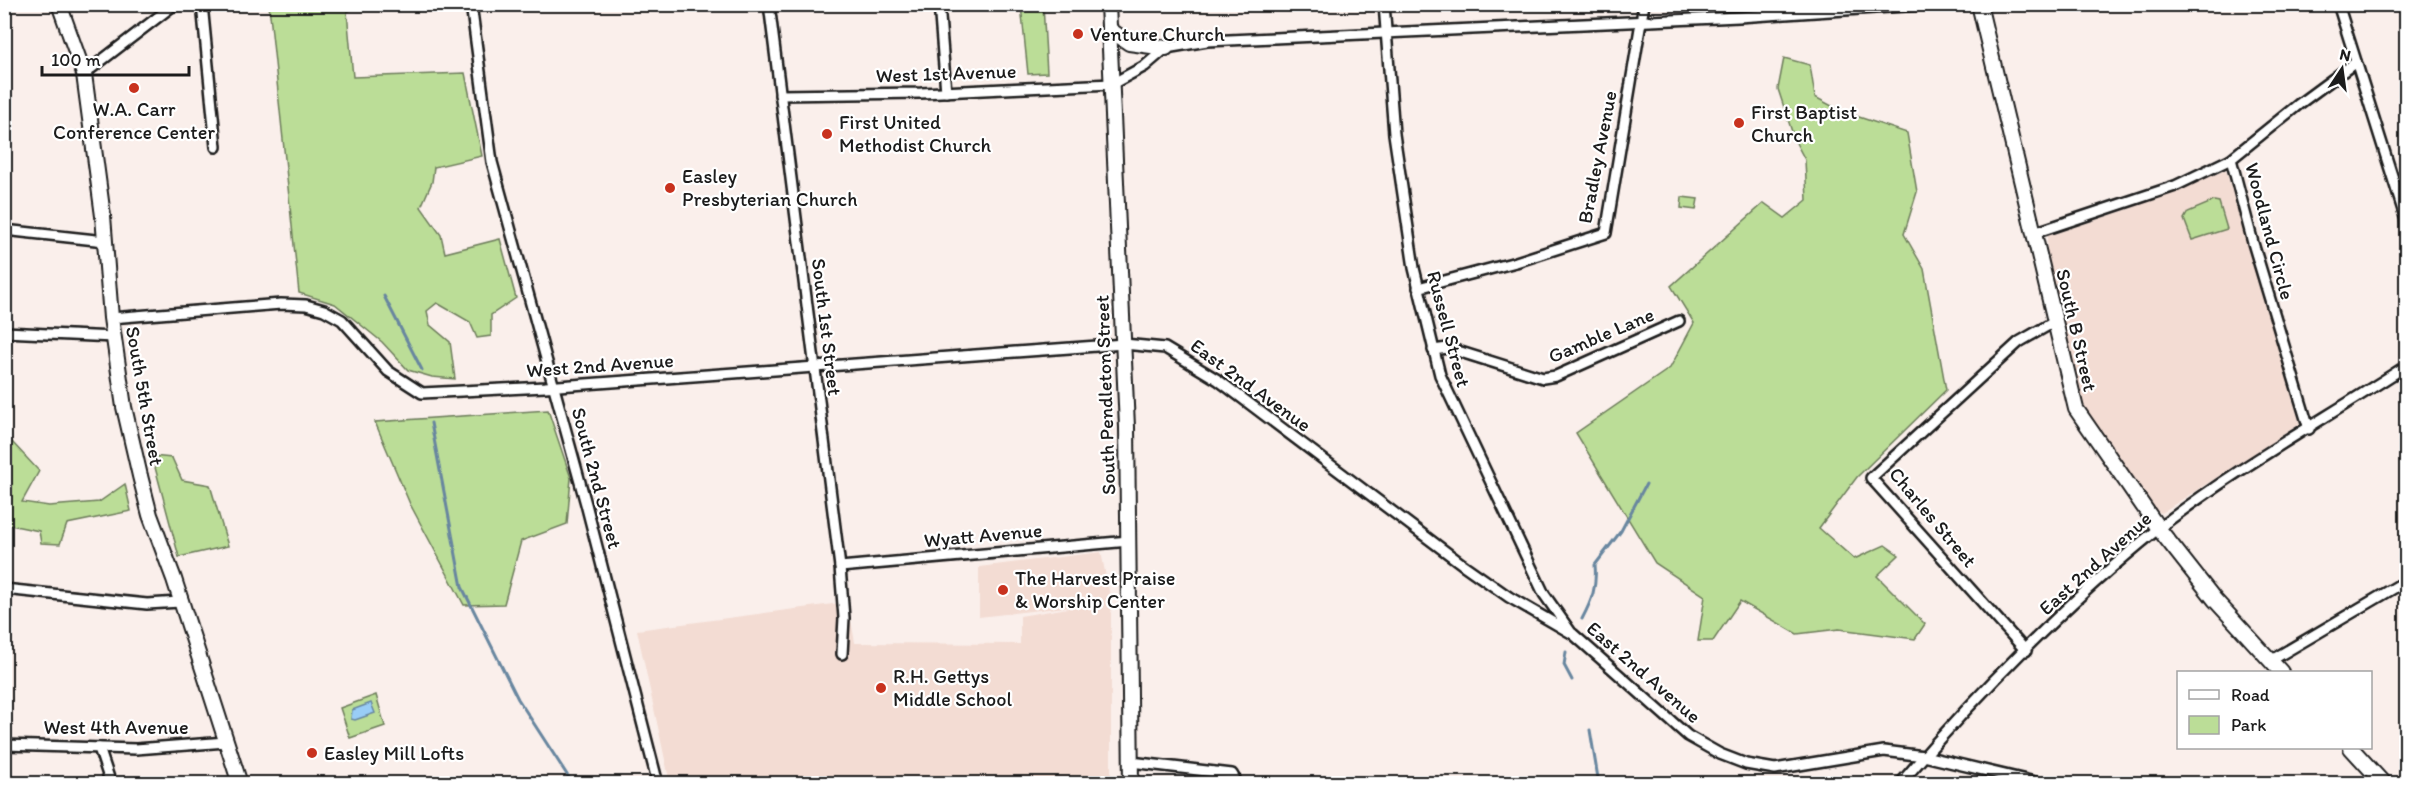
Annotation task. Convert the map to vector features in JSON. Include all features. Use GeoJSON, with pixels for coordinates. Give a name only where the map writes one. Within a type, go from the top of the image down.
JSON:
{"type":"FeatureCollection","features":[{"type":"Feature","properties":{"kind":"street","name":"South 5th Street"},"geometry":{"type":"LineString","coordinates":[[60,4],[84,74],[105,241],[111,318],[124,407],[140,476],[240,783]]}},
{"type":"Feature","properties":{"kind":"street"},"geometry":{"type":"LineString","coordinates":[[84,74],[175,4]]}},
{"type":"Feature","properties":{"kind":"street"},"geometry":{"type":"LineString","coordinates":[[202,4],[216,147]]}},
{"type":"Feature","properties":{"kind":"street","name":"South 2nd Street"},"geometry":{"type":"LineString","coordinates":[[471,4],[492,162],[554,386],[658,783]]}},
{"type":"Feature","properties":{"kind":"street","name":"South 1st Street"},"geometry":{"type":"LineString","coordinates":[[770,4],[840,567],[844,618],[842,654]]}},
{"type":"Feature","properties":{"kind":"street"},"geometry":{"type":"LineString","coordinates":[[939,4],[946,92]]}},
{"type":"Feature","properties":{"kind":"street","name":"South Pendleton Street"},"geometry":{"type":"LineString","coordinates":[[1108,4],[1124,344],[1129,541],[1131,783]]}},
{"type":"Feature","properties":{"kind":"street","name":"Russell Street"},"geometry":{"type":"LineString","coordinates":[[1384,4],[1394,134],[1418,288],[1433,350],[1451,402],[1471,436],[1544,594],[1573,634]]}},
{"type":"Feature","properties":{"kind":"street","name":"Bradley Avenue"},"geometry":{"type":"LineString","coordinates":[[1418,288],[1516,262],[1606,233],[1644,4]]}},
{"type":"Feature","properties":{"kind":"street"},"geometry":{"type":"LineString","coordinates":[[1109,29],[1129,43],[1166,48],[1207,41],[1641,21],[1935,4]]}},
{"type":"Feature","properties":{"kind":"street","name":"South B Street"},"geometry":{"type":"LineString","coordinates":[[1979,4],[2076,409],[2159,529],[2215,600],[2280,671]]}},
{"type":"Feature","properties":{"kind":"street"},"geometry":{"type":"LineString","coordinates":[[2338,4],[2406,220]]}},
{"type":"Feature","properties":{"kind":"street"},"geometry":{"type":"LineString","coordinates":[[1112,84],[1145,66],[1166,48]]}},
{"type":"Feature","properties":{"kind":"street","name":"Woodland Circle"},"geometry":{"type":"LineString","coordinates":[[2309,429],[2253,243],[2231,159],[2356,62]]}},
{"type":"Feature","properties":{"kind":"street","name":"West 1st Avenue"},"geometry":{"type":"LineString","coordinates":[[780,94],[946,92],[1112,84]]}},
{"type":"Feature","properties":{"kind":"street"},"geometry":{"type":"LineString","coordinates":[[2034,233],[2175,186],[2231,159]]}},
{"type":"Feature","properties":{"kind":"street"},"geometry":{"type":"LineString","coordinates":[[4,230],[105,241]]}},
{"type":"Feature","properties":{"kind":"street","name":"West 2nd Avenue"},"geometry":{"type":"LineString","coordinates":[[111,318],[281,304],[306,305],[324,310],[342,320],[388,371],[422,393],[554,386],[1124,344]]}},
{"type":"Feature","properties":{"kind":"street","name":"Gamble Lane"},"geometry":{"type":"LineString","coordinates":[[1433,350],[1448,348],[1543,378],[1556,376],[1679,321]]}},
{"type":"Feature","properties":{"kind":"street","name":"Charles Street"},"geometry":{"type":"LineString","coordinates":[[2026,651],[1871,477],[2019,342],[2054,322]]}},
{"type":"Feature","properties":{"kind":"street"},"geometry":{"type":"LineString","coordinates":[[4,332],[114,337]]}},
{"type":"Feature","properties":{"kind":"street","name":"East 2nd Avenue"},"geometry":{"type":"LineString","coordinates":[[1124,344],[1165,348],[1218,380],[1462,564],[1509,597],[1573,634],[1688,736],[1746,764],[1775,769],[1884,751],[1924,756],[2082,596],[2159,529],[2208,493],[2406,366]]}},
{"type":"Feature","properties":{"kind":"street","name":"Wyatt Avenue"},"geometry":{"type":"LineString","coordinates":[[840,567],[1129,541]]}},
{"type":"Feature","properties":{"kind":"street"},"geometry":{"type":"LineString","coordinates":[[2270,661],[2406,581]]}},
{"type":"Feature","properties":{"kind":"street"},"geometry":{"type":"LineString","coordinates":[[4,589],[147,604],[180,602]]}},
{"type":"Feature","properties":{"kind":"street","name":"West 4th Avenue"},"geometry":{"type":"LineString","coordinates":[[4,745],[161,749],[226,742]]}},
{"type":"Feature","properties":{"kind":"street"},"geometry":{"type":"LineString","coordinates":[[99,748],[111,783]]}},
{"type":"Feature","properties":{"kind":"street"},"geometry":{"type":"LineString","coordinates":[[2353,749],[2384,783]]}},
{"type":"Feature","properties":{"kind":"street"},"geometry":{"type":"LineString","coordinates":[[1900,783],[1924,756],[2026,781],[2043,783]]}},
{"type":"Feature","properties":{"kind":"street"},"geometry":{"type":"LineString","coordinates":[[1131,762],[1232,774],[1238,783]]}},
{"type":"Feature","properties":{"kind":"shaded area"},"geometry":{"type":"Polygon","coordinates":[[[2226,170],[2300,424],[2161,513],[2154,509],[2081,403],[2047,252],[2047,236],[2129,209],[2226,170]]]}},
{"type":"Feature","properties":{"kind":"shaded area","name":"R.H. Gettys Middle School"},"geometry":{"type":"Polygon","coordinates":[[[1101,552],[1111,601],[1111,783],[670,783],[637,630],[848,602],[855,643],[1020,644],[1020,616],[1092,604],[979,617],[979,567],[1101,552]]]}},
{"type":"Feature","properties":{"kind":"green space"},"geometry":{"type":"Polygon","coordinates":[[[269,5],[361,5],[347,12],[353,77],[465,73],[482,156],[434,167],[432,182],[421,207],[441,235],[445,253],[500,239],[516,298],[491,315],[491,336],[477,338],[470,322],[437,303],[427,311],[430,325],[450,342],[455,379],[432,377],[408,370],[382,342],[335,304],[299,293],[269,5]]]}},
{"type":"Feature","properties":{"kind":"green space"},"geometry":{"type":"Polygon","coordinates":[[[1021,5],[1043,5],[1047,73],[1028,74],[1021,5]]]}},
{"type":"Feature","properties":{"kind":"green space"},"geometry":{"type":"Polygon","coordinates":[[[1784,58],[1810,65],[1815,97],[1841,111],[1907,133],[1917,192],[1904,234],[1924,269],[1946,390],[1857,477],[1819,528],[1854,559],[1885,545],[1899,555],[1877,576],[1925,624],[1915,639],[1839,629],[1797,634],[1740,601],[1713,641],[1698,641],[1705,596],[1655,563],[1576,433],[1670,368],[1694,323],[1671,286],[1764,203],[1785,218],[1807,200],[1805,160],[1795,141],[1778,89],[1784,58]]]}},
{"type":"Feature","properties":{"kind":"green space"},"geometry":{"type":"Polygon","coordinates":[[[1682,197],[1698,199],[1696,210],[1681,208],[1682,197]]]}},
{"type":"Feature","properties":{"kind":"green space"},"geometry":{"type":"Polygon","coordinates":[[[2214,201],[2219,202],[2227,229],[2192,240],[2184,219],[2188,212],[2214,201]]]}},
{"type":"Feature","properties":{"kind":"green space"},"geometry":{"type":"Polygon","coordinates":[[[548,410],[571,478],[567,524],[521,541],[504,604],[464,605],[410,504],[375,422],[548,410]]]}},
{"type":"Feature","properties":{"kind":"green space"},"geometry":{"type":"Polygon","coordinates":[[[5,442],[12,442],[39,471],[22,502],[49,506],[99,502],[125,484],[131,511],[67,524],[60,544],[41,543],[39,531],[5,524],[5,442]]]}},
{"type":"Feature","properties":{"kind":"green space"},"geometry":{"type":"Polygon","coordinates":[[[152,456],[172,458],[182,480],[210,485],[228,546],[179,557],[152,456]]]}},
{"type":"Feature","properties":{"kind":"green space"},"geometry":{"type":"Polygon","coordinates":[[[376,695],[385,726],[350,738],[340,708],[376,695]]]}},
{"type":"Feature","properties":{"kind":"water"},"geometry":{"type":"Polygon","coordinates":[[[371,703],[375,713],[355,720],[351,719],[352,710],[371,703]]]}},
{"type":"Feature","properties":{"kind":"waterway"},"geometry":{"type":"LineString","coordinates":[[384,296],[422,370]]}},
{"type":"Feature","properties":{"kind":"waterway"},"geometry":{"type":"LineString","coordinates":[[431,423],[462,587],[518,699],[573,784]]}},
{"type":"Feature","properties":{"kind":"waterway"},"geometry":{"type":"LineString","coordinates":[[1582,619],[1593,593],[1595,565],[1621,531],[1646,484]]}},
{"type":"Feature","properties":{"kind":"waterway"},"geometry":{"type":"LineString","coordinates":[[1566,652],[1564,665],[1572,680]]}},
{"type":"Feature","properties":{"kind":"waterway"},"geometry":{"type":"LineString","coordinates":[[1590,730],[1599,784]]}},
{"type":"Feature","properties":{"kind":"place","name":"Venture Church"},"geometry":{"type":"Point","coordinates":[1078,34]}},
{"type":"Feature","properties":{"kind":"place","name":"W.A. Carr Conference Center"},"geometry":{"type":"Point","coordinates":[134,88]}},
{"type":"Feature","properties":{"kind":"place","name":"First Baptist Church"},"geometry":{"type":"Point","coordinates":[1739,123]}},
{"type":"Feature","properties":{"kind":"place","name":"First United Methodist Church"},"geometry":{"type":"Point","coordinates":[827,134]}},
{"type":"Feature","properties":{"kind":"place","name":"Easley Presbyterian Church"},"geometry":{"type":"Point","coordinates":[670,188]}},
{"type":"Feature","properties":{"kind":"place","name":"The Harvest Praise & Worship Center"},"geometry":{"type":"Point","coordinates":[1003,590]}},
{"type":"Feature","properties":{"kind":"place","name":"R.H. Gettys Middle School"},"geometry":{"type":"Point","coordinates":[881,688]}},
{"type":"Feature","properties":{"kind":"place","name":"Easley Mill Lofts"},"geometry":{"type":"Point","coordinates":[312,753]}}]}
